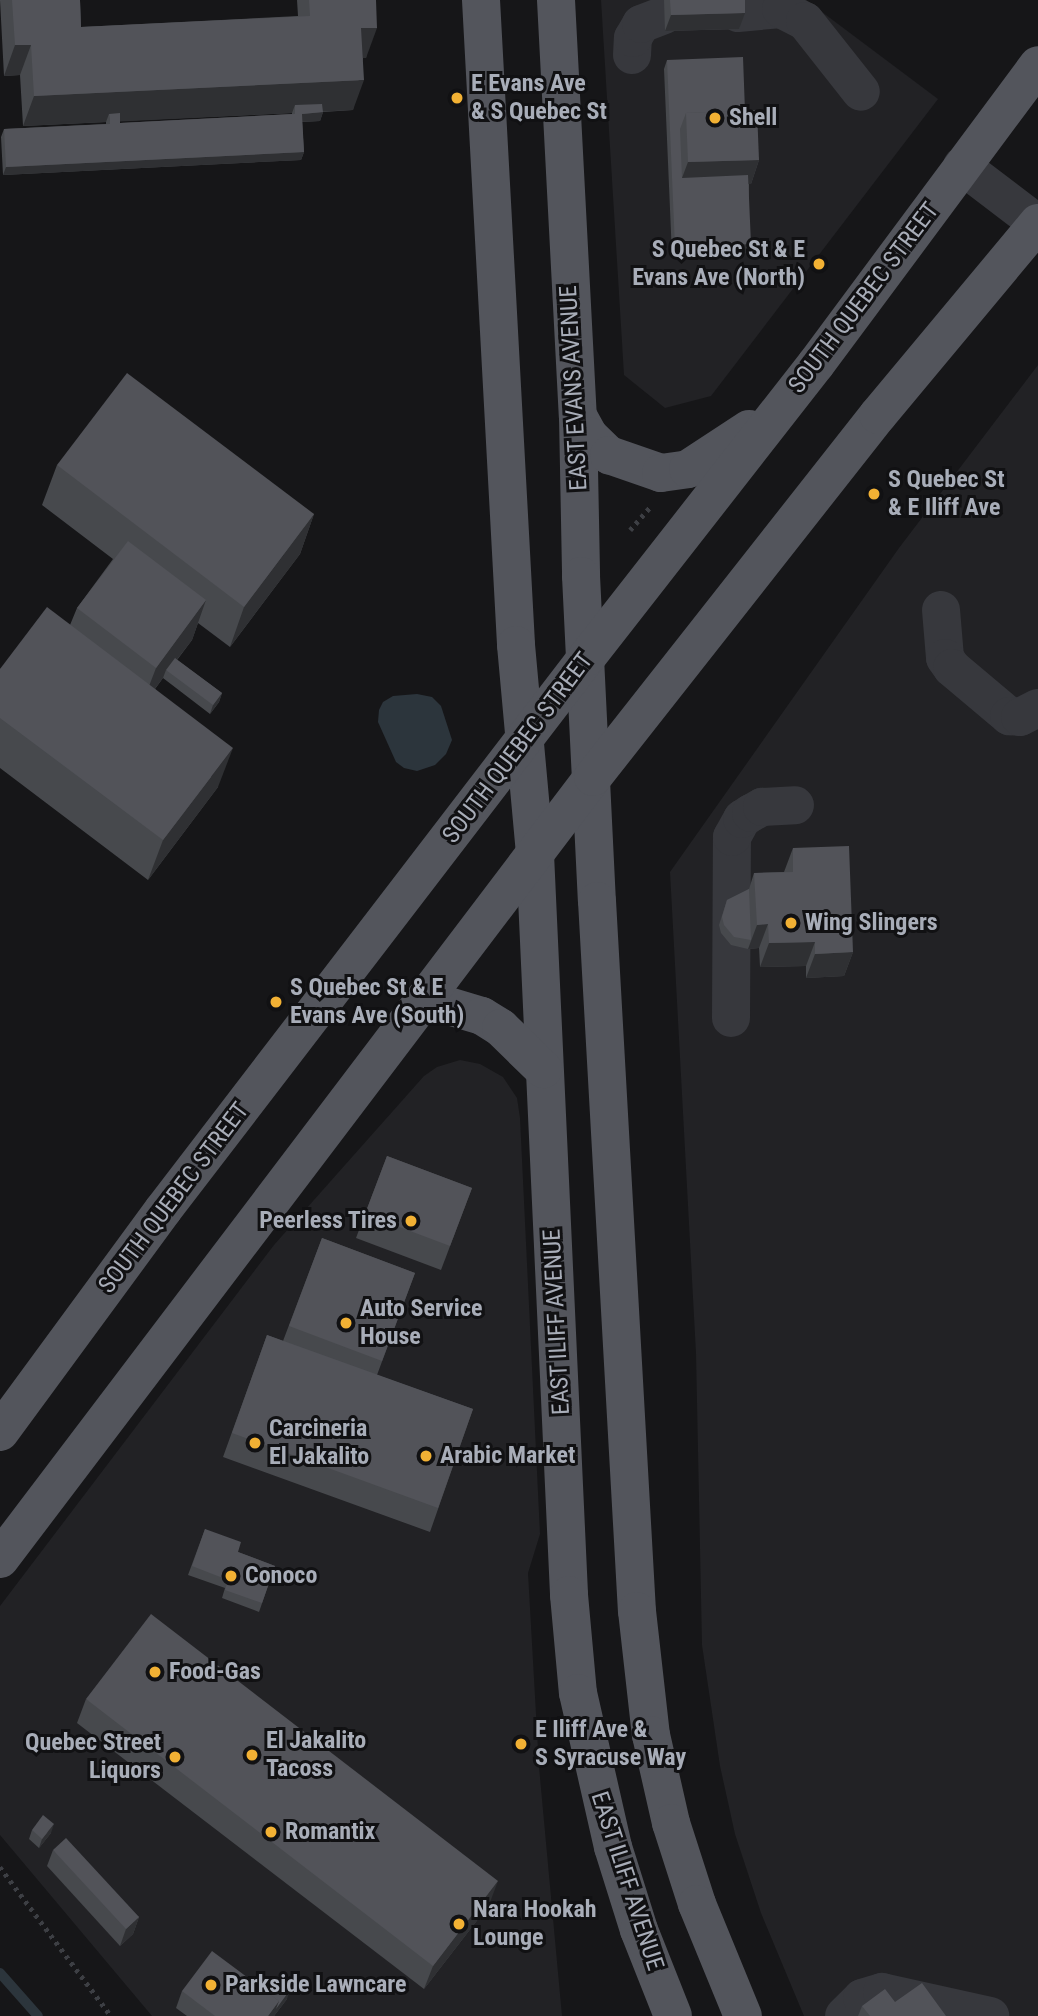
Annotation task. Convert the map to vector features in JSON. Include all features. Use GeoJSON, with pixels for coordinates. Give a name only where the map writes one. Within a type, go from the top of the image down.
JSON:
{"type":"FeatureCollection","features":[{"type":"Feature","properties":{"kind":"main road"},"geometry":{"type":"LineString","coordinates":[[481,0],[506,494],[524,739]]}},
{"type":"Feature","properties":{"kind":"main road","name":"EAST EVANS AVENUE"},"geometry":{"type":"LineString","coordinates":[[556,0],[578,416],[581,576],[593,777]]}},
{"type":"Feature","properties":{"kind":"main road","name":"SOUTH QUEBEC STREET"},"geometry":{"type":"LineString","coordinates":[[0,1432],[163,1210],[587,657],[816,364],[1038,65]]}},
{"type":"Feature","properties":{"kind":"main road"},"geometry":{"type":"LineString","coordinates":[[0,1559],[593,777],[878,415],[1038,224]]}},
{"type":"Feature","properties":{"kind":"main road"},"geometry":{"type":"LineString","coordinates":[[578,416],[589,436],[609,456],[661,473],[677,472],[698,464],[729,445],[777,404],[816,364]]}},
{"type":"Feature","properties":{"kind":"main road","name":"EAST ILIFF AVENUE"},"geometry":{"type":"LineString","coordinates":[[524,739],[535,854],[569,1595],[578,1693],[613,1847],[639,1930],[673,2016]]}},
{"type":"Feature","properties":{"kind":"main road"},"geometry":{"type":"LineString","coordinates":[[593,777],[626,1437],[645,1691],[661,1781],[680,1854],[710,1938],[743,2016]]}},
{"type":"Feature","properties":{"kind":"main road"},"geometry":{"type":"LineString","coordinates":[[425,999],[453,1005],[482,1016],[501,1028],[543,1069]]}},
{"type":"Feature","properties":{"kind":"street"},"geometry":{"type":"LineString","coordinates":[[738,13],[781,9],[805,20],[861,92]]}},
{"type":"Feature","properties":{"kind":"street"},"geometry":{"type":"LineString","coordinates":[[632,55],[633,38],[641,24],[664,15]]}},
{"type":"Feature","properties":{"kind":"street"},"geometry":{"type":"LineString","coordinates":[[962,166],[1038,224]]}},
{"type":"Feature","properties":{"kind":"street"},"geometry":{"type":"LineString","coordinates":[[941,610],[945,658],[952,668],[1009,716],[1020,717],[1038,708]]}},
{"type":"Feature","properties":{"kind":"street"},"geometry":{"type":"LineString","coordinates":[[731,1018],[732,837],[736,827],[762,807],[795,805]]}},
{"type":"Feature","properties":{"kind":"street"},"geometry":{"type":"LineString","coordinates":[[844,2016],[862,1998],[882,1992],[990,2016]]}},
{"type":"Feature","properties":{"kind":"path"},"geometry":{"type":"LineString","coordinates":[[630,530],[653,503]]}},
{"type":"Feature","properties":{"kind":"path"},"geometry":{"type":"LineString","coordinates":[[0,1867],[111,2016]]}},
{"type":"Feature","properties":{"kind":"shaded area"},"geometry":{"type":"Polygon","coordinates":[[[601,0],[806,0],[938,99],[711,396],[665,408],[624,375],[601,0]]]}},
{"type":"Feature","properties":{"kind":"shaded area"},"geometry":{"type":"Polygon","coordinates":[[[1038,365],[1038,2016],[804,2016],[761,1913],[735,1834],[720,1766],[702,1645],[696,1353],[670,872],[899,548],[1038,365]]]}},
{"type":"Feature","properties":{"kind":"shaded area"},"geometry":{"type":"Polygon","coordinates":[[[417,694],[432,697],[441,706],[452,740],[446,754],[435,765],[417,771],[404,768],[396,762],[378,722],[383,702],[393,696],[417,694]]]}},
{"type":"Feature","properties":{"kind":"shaded area"},"geometry":{"type":"Polygon","coordinates":[[[460,1060],[480,1064],[503,1077],[517,1098],[520,1118],[540,1534],[528,1573],[539,1767],[562,2016],[152,2016],[0,1835],[0,1606],[274,1245],[424,1076],[437,1067],[460,1060]]]}},
{"type":"Feature","properties":{"kind":"building"},"geometry":{"type":"Polygon","coordinates":[[[12,0],[80,0],[81,27],[310,16],[309,0],[376,0],[377,28],[361,28],[364,80],[34,96],[31,45],[15,45],[12,0]]]}},
{"type":"Feature","properties":{"kind":"building"},"geometry":{"type":"Polygon","coordinates":[[[670,0],[745,0],[745,13],[671,15],[670,0]]]}},
{"type":"Feature","properties":{"kind":"building"},"geometry":{"type":"Polygon","coordinates":[[[743,57],[745,111],[686,113],[680,129],[682,178],[748,175],[751,244],[675,247],[667,60],[743,57]]]}},
{"type":"Feature","properties":{"kind":"building"},"geometry":{"type":"Polygon","coordinates":[[[322,104],[323,112],[302,114],[304,152],[6,167],[4,129],[110,124],[109,114],[120,113],[120,123],[295,114],[295,105],[322,104]]]}},
{"type":"Feature","properties":{"kind":"building"},"geometry":{"type":"Polygon","coordinates":[[[757,110],[759,160],[688,162],[686,113],[757,110]]]}},
{"type":"Feature","properties":{"kind":"building"},"geometry":{"type":"Polygon","coordinates":[[[127,373],[314,514],[244,607],[57,465],[127,373]]]}},
{"type":"Feature","properties":{"kind":"building"},"geometry":{"type":"Polygon","coordinates":[[[128,541],[206,600],[156,668],[77,608],[128,541]]]}},
{"type":"Feature","properties":{"kind":"building"},"geometry":{"type":"Polygon","coordinates":[[[47,607],[233,748],[163,840],[0,718],[0,669],[47,607]]]}},
{"type":"Feature","properties":{"kind":"building"},"geometry":{"type":"Polygon","coordinates":[[[175,658],[222,693],[213,705],[166,670],[175,658]]]}},
{"type":"Feature","properties":{"kind":"building"},"geometry":{"type":"Polygon","coordinates":[[[849,846],[853,952],[815,954],[815,942],[769,943],[768,924],[757,925],[754,873],[793,872],[793,848],[849,846]]]}},
{"type":"Feature","properties":{"kind":"building"},"geometry":{"type":"Polygon","coordinates":[[[749,889],[751,940],[734,937],[724,925],[722,917],[727,900],[749,889]]]}},
{"type":"Feature","properties":{"kind":"building"},"geometry":{"type":"Polygon","coordinates":[[[387,1156],[472,1188],[450,1246],[365,1214],[387,1156]]]}},
{"type":"Feature","properties":{"kind":"building"},"geometry":{"type":"Polygon","coordinates":[[[322,1238],[415,1273],[382,1361],[289,1326],[322,1238]]]}},
{"type":"Feature","properties":{"kind":"building"},"geometry":{"type":"Polygon","coordinates":[[[267,1335],[473,1409],[438,1508],[232,1433],[267,1335]]]}},
{"type":"Feature","properties":{"kind":"building"},"geometry":{"type":"Polygon","coordinates":[[[205,1529],[241,1542],[238,1552],[275,1566],[262,1603],[225,1590],[228,1580],[192,1566],[205,1529]]]}},
{"type":"Feature","properties":{"kind":"building"},"geometry":{"type":"Polygon","coordinates":[[[151,1614],[498,1881],[433,1966],[86,1699],[151,1614]]]}},
{"type":"Feature","properties":{"kind":"building"},"geometry":{"type":"Polygon","coordinates":[[[43,1815],[54,1824],[42,1839],[32,1830],[43,1815]]]}},
{"type":"Feature","properties":{"kind":"building"},"geometry":{"type":"Polygon","coordinates":[[[66,1838],[139,1917],[126,1929],[53,1850],[66,1838]]]}},
{"type":"Feature","properties":{"kind":"building"},"geometry":{"type":"Polygon","coordinates":[[[212,1951],[279,2001],[268,2016],[215,2016],[182,1991],[212,1951]]]}},
{"type":"Feature","properties":{"kind":"building"},"geometry":{"type":"Polygon","coordinates":[[[270,1976],[290,1990],[276,2009],[279,2001],[261,1988],[270,1976]]]}},
{"type":"Feature","properties":{"kind":"building"},"geometry":{"type":"Polygon","coordinates":[[[922,1983],[946,2016],[870,2016],[862,2006],[885,1989],[895,2002],[922,1983]]]}},
{"type":"Feature","properties":{"kind":"waterway"},"geometry":{"type":"LineString","coordinates":[[0,1973],[38,2016]]}},
{"type":"Feature","properties":{"kind":"place","name":"E Evans Ave & S Quebec St"},"geometry":{"type":"Point","coordinates":[457,98]}},
{"type":"Feature","properties":{"kind":"place","name":"Shell"},"geometry":{"type":"Point","coordinates":[715,118]}},
{"type":"Feature","properties":{"kind":"place","name":"S Quebec St & E Evans Ave (North)"},"geometry":{"type":"Point","coordinates":[819,264]}},
{"type":"Feature","properties":{"kind":"place","name":"S Quebec St & E Iliff Ave"},"geometry":{"type":"Point","coordinates":[874,494]}},
{"type":"Feature","properties":{"kind":"place","name":"Wing Slingers"},"geometry":{"type":"Point","coordinates":[791,923]}},
{"type":"Feature","properties":{"kind":"place","name":"S Quebec St & E Evans Ave (South)"},"geometry":{"type":"Point","coordinates":[276,1002]}},
{"type":"Feature","properties":{"kind":"place","name":"Peerless Tires"},"geometry":{"type":"Point","coordinates":[411,1221]}},
{"type":"Feature","properties":{"kind":"place","name":"Auto Service House"},"geometry":{"type":"Point","coordinates":[346,1323]}},
{"type":"Feature","properties":{"kind":"place","name":"Carcineria El Jakalito"},"geometry":{"type":"Point","coordinates":[255,1443]}},
{"type":"Feature","properties":{"kind":"place","name":"Arabic Market"},"geometry":{"type":"Point","coordinates":[426,1456]}},
{"type":"Feature","properties":{"kind":"place","name":"Conoco"},"geometry":{"type":"Point","coordinates":[231,1576]}},
{"type":"Feature","properties":{"kind":"place","name":"Food-Gas"},"geometry":{"type":"Point","coordinates":[155,1672]}},
{"type":"Feature","properties":{"kind":"place","name":"E Iliff Ave & S Syracuse Way"},"geometry":{"type":"Point","coordinates":[521,1744]}},
{"type":"Feature","properties":{"kind":"place","name":"El Jakalito Tacoss"},"geometry":{"type":"Point","coordinates":[252,1755]}},
{"type":"Feature","properties":{"kind":"place","name":"Quebec Street Liquors"},"geometry":{"type":"Point","coordinates":[175,1757]}},
{"type":"Feature","properties":{"kind":"place","name":"Romantix"},"geometry":{"type":"Point","coordinates":[271,1832]}},
{"type":"Feature","properties":{"kind":"place","name":"Nara Hookah Lounge"},"geometry":{"type":"Point","coordinates":[459,1924]}},
{"type":"Feature","properties":{"kind":"place","name":"Parkside Lawncare"},"geometry":{"type":"Point","coordinates":[211,1985]}}]}
